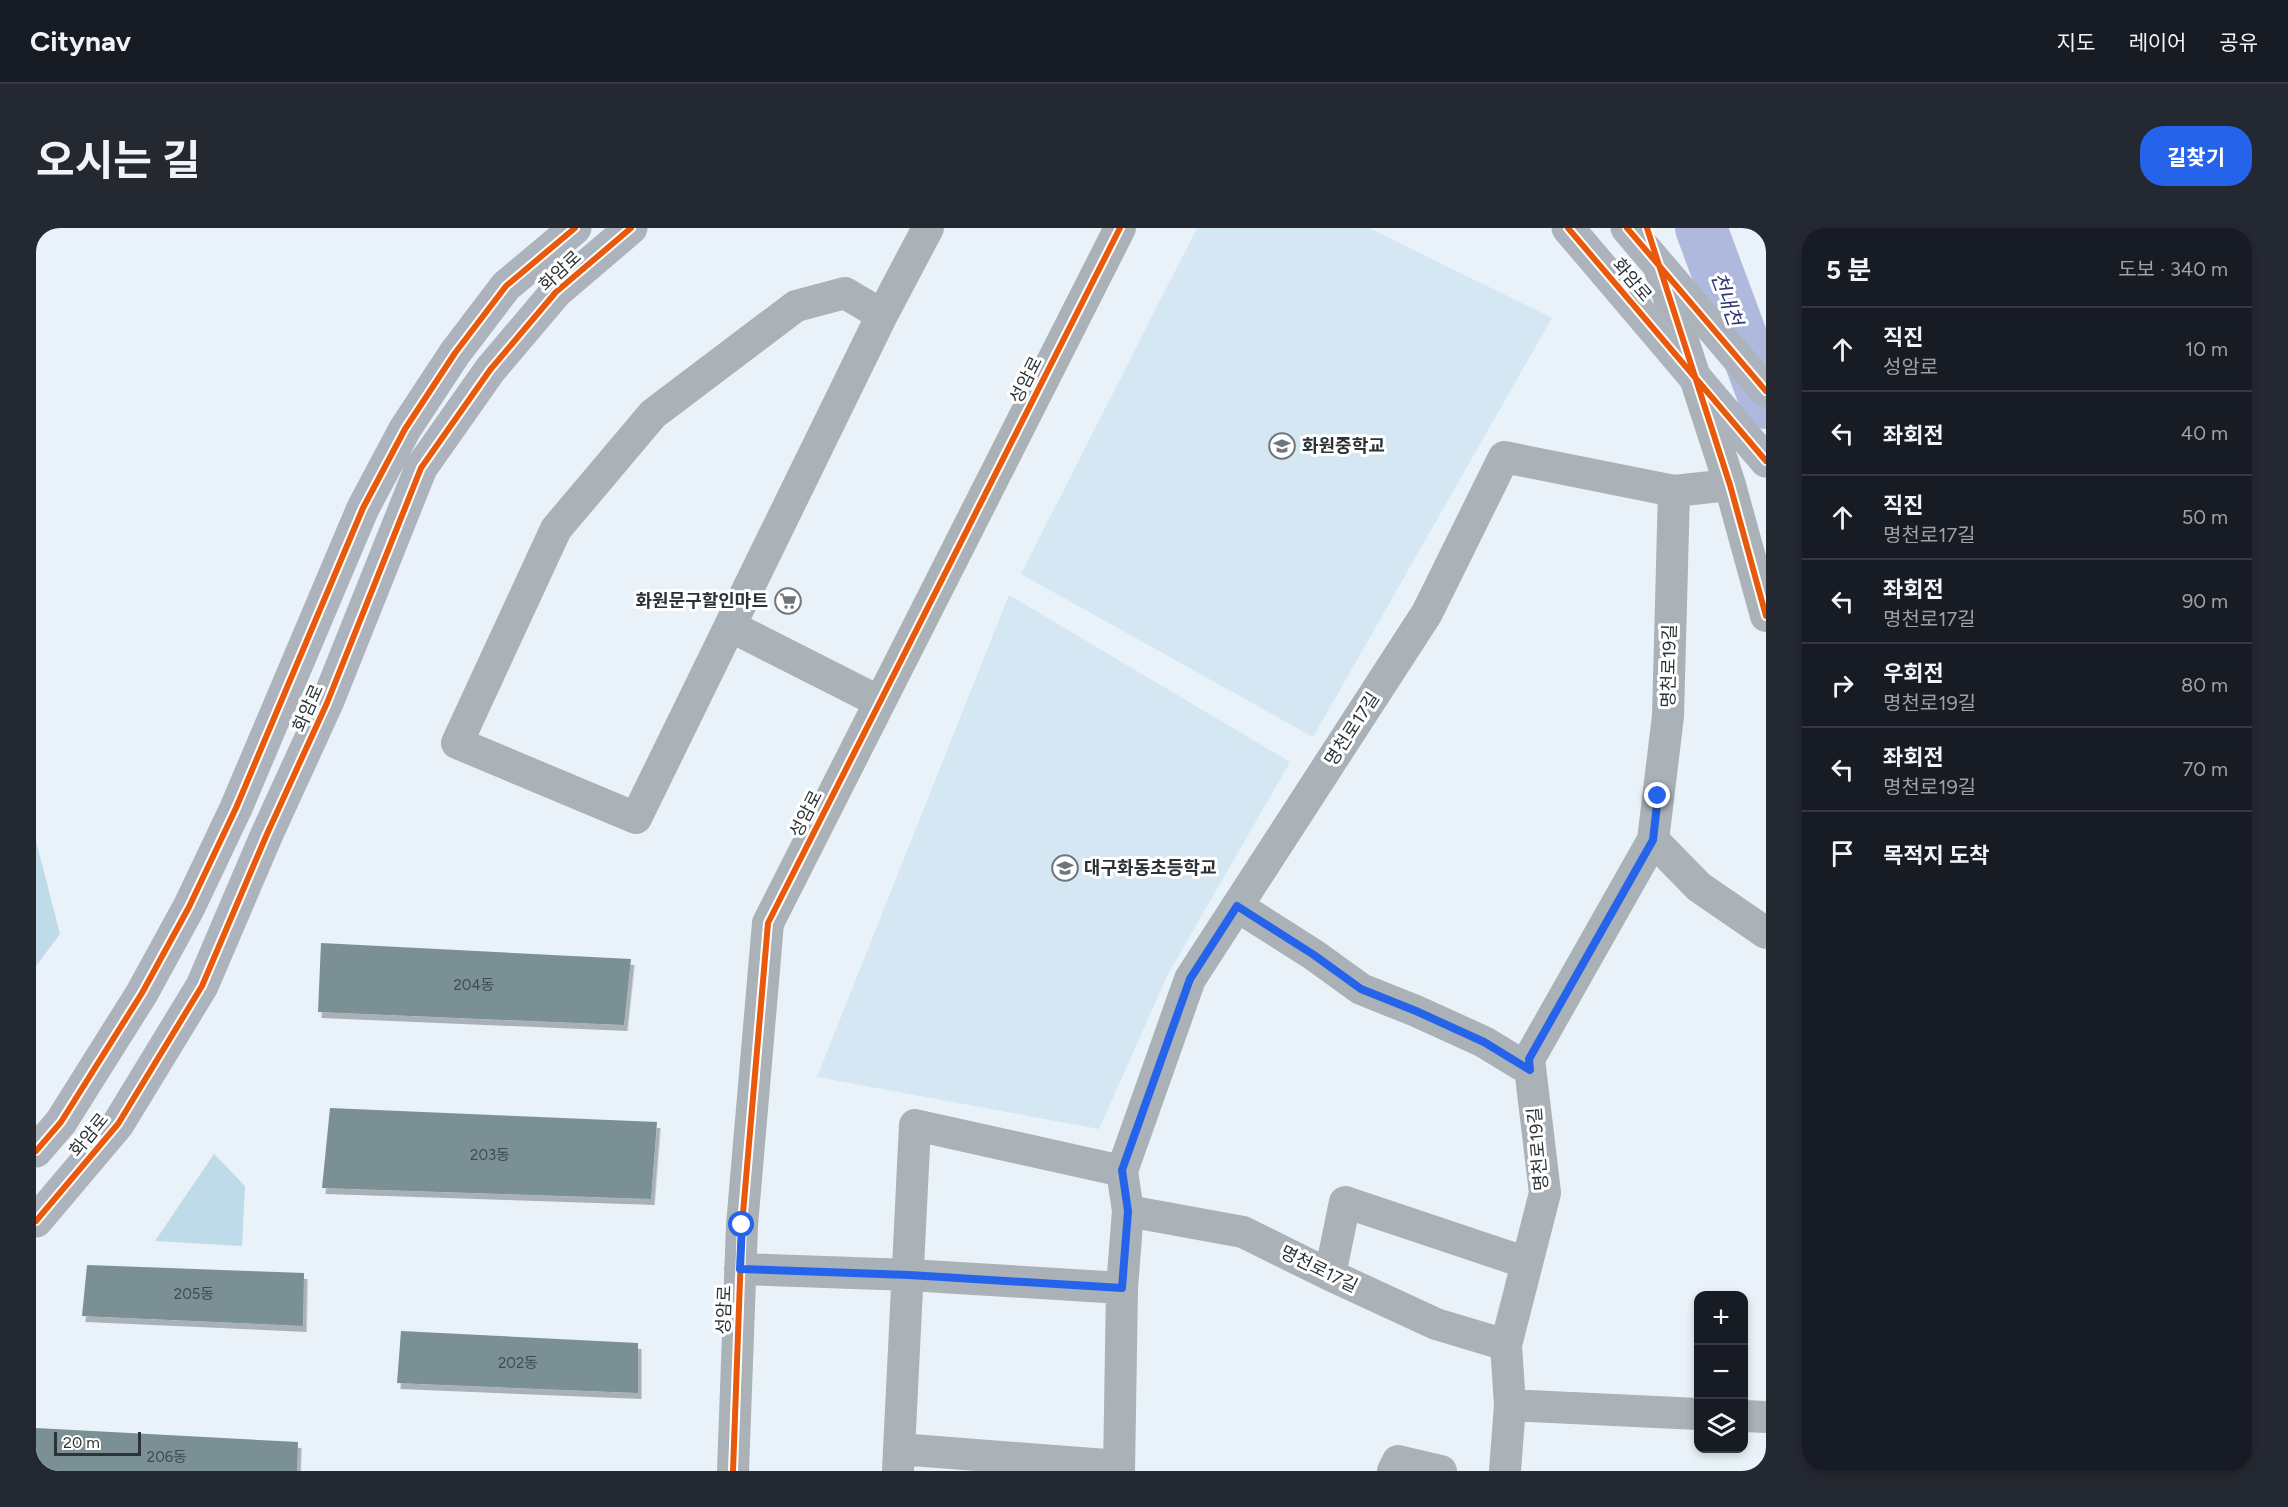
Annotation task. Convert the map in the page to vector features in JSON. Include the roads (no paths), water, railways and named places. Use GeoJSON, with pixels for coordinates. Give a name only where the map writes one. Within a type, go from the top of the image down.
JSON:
{"type":"FeatureCollection","features":[{"type":"Feature","properties":{"kind":"main road","name":"화암로"},"geometry":{"type":"LineString","coordinates":[[36,1151],[61,1122],[130,1013],[189,907],[236,808],[363,508],[405,429],[455,352],[506,286],[575,228]]}},
{"type":"Feature","properties":{"kind":"main road","name":"화암로"},"geometry":{"type":"LineString","coordinates":[[36,1221],[118,1124],[202,986],[267,834],[327,703],[421,468],[490,370],[556,292],[631,228]]}},
{"type":"Feature","properties":{"kind":"main road","name":"화암로"},"geometry":{"type":"LineString","coordinates":[[1568,228],[1766,460]]}},
{"type":"Feature","properties":{"kind":"main road","name":"화암로"},"geometry":{"type":"LineString","coordinates":[[1627,228],[1766,391]]}},
{"type":"Feature","properties":{"kind":"street"},"geometry":{"type":"LineString","coordinates":[[882,315],[845,293],[796,306],[653,414],[556,529],[457,743],[636,818],[882,315],[928,228]]}},
{"type":"Feature","properties":{"kind":"street","name":"성암로"},"geometry":{"type":"LineString","coordinates":[[733,1471],[742,1225],[768,923],[1120,228]]}},
{"type":"Feature","properties":{"kind":"street"},"geometry":{"type":"LineString","coordinates":[[1647,228],[1730,485],[1766,616]]}},
{"type":"Feature","properties":{"kind":"street","name":"명천로17길"},"geometry":{"type":"LineString","coordinates":[[899,1460],[1119,1468],[1122,1288],[1128,1211],[1122,1170],[1190,979],[1427,613],[1504,457],[1674,491],[1730,485]]}},
{"type":"Feature","properties":{"kind":"street","name":"명천로19길"},"geometry":{"type":"LineString","coordinates":[[1505,1471],[1510,1405],[1506,1345],[1545,1193],[1529,1059],[1653,840],[1668,716],[1674,491]]}},
{"type":"Feature","properties":{"kind":"street"},"geometry":{"type":"LineString","coordinates":[[730,626],[880,702]]}},
{"type":"Feature","properties":{"kind":"street"},"geometry":{"type":"LineString","coordinates":[[1653,840],[1699,887],[1766,933]]}},
{"type":"Feature","properties":{"kind":"street"},"geometry":{"type":"LineString","coordinates":[[1237,906],[1314,955],[1361,989],[1484,1042],[1530,1070]]}},
{"type":"Feature","properties":{"kind":"street"},"geometry":{"type":"LineString","coordinates":[[899,1460],[915,1125],[1122,1170]]}},
{"type":"Feature","properties":{"kind":"street"},"geometry":{"type":"LineString","coordinates":[[1330,1275],[1345,1202],[1527,1263]]}},
{"type":"Feature","properties":{"kind":"street","name":"명천로17길"},"geometry":{"type":"LineString","coordinates":[[1128,1211],[1243,1232],[1436,1324],[1506,1345]]}},
{"type":"Feature","properties":{"kind":"street"},"geometry":{"type":"LineString","coordinates":[[740,1269],[909,1275],[1122,1288]]}},
{"type":"Feature","properties":{"kind":"street"},"geometry":{"type":"LineString","coordinates":[[1510,1405],[1694,1414]]}},
{"type":"Feature","properties":{"kind":"street"},"geometry":{"type":"LineString","coordinates":[[1748,1416],[1766,1417]]}},
{"type":"Feature","properties":{"kind":"street"},"geometry":{"type":"LineString","coordinates":[[1393,1471],[1398,1461],[1441,1471]]}},
{"type":"Feature","properties":{"kind":"waterway","name":"천내천"},"geometry":{"type":"LineString","coordinates":[[1701,228],[1766,403]]}},
{"type":"Feature","properties":{"kind":"place","name":"화원중학교"},"geometry":{"type":"Point","coordinates":[1282,446]}},
{"type":"Feature","properties":{"kind":"place","name":"화원문구할인마트"},"geometry":{"type":"Point","coordinates":[788,601]}},
{"type":"Feature","properties":{"kind":"place","name":"대구화동초등학교"},"geometry":{"type":"Point","coordinates":[1065,868]}}]}
